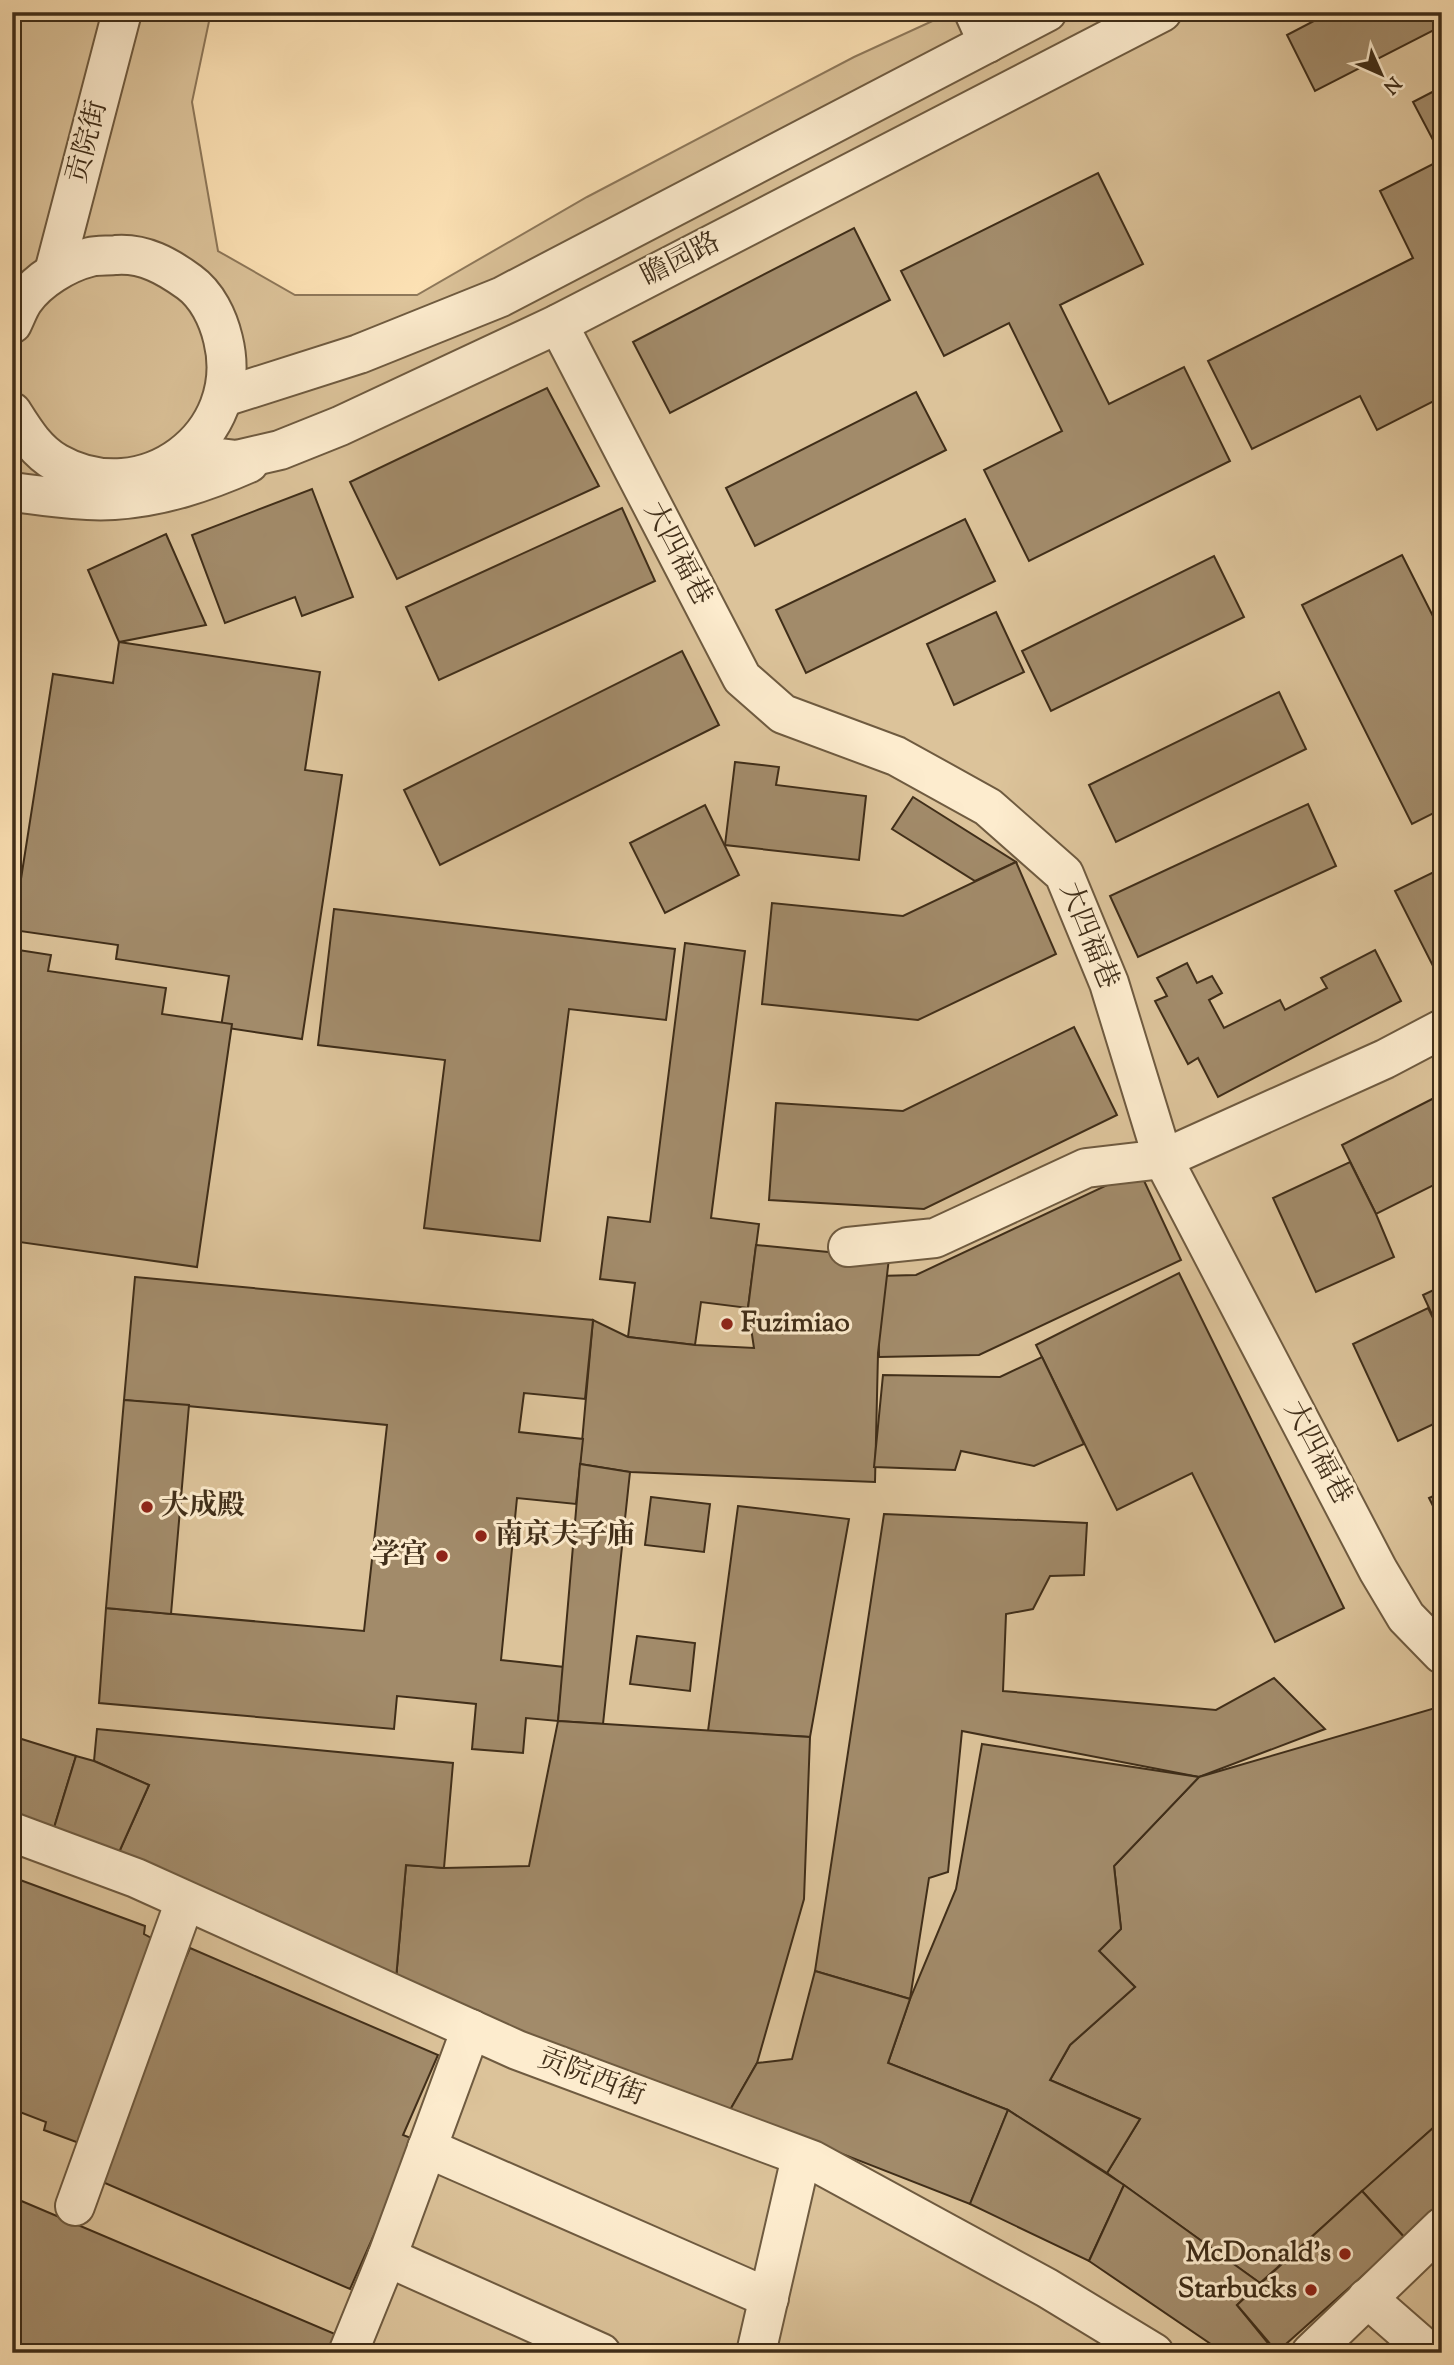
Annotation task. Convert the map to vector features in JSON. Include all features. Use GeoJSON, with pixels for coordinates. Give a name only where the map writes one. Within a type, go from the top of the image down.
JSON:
{"type":"FeatureCollection","features":[{"type":"Feature","properties":{"kind":"street","name":"贡院街"},"geometry":{"type":"LineString","coordinates":[[54,272],[122,12]]}},
{"type":"Feature","properties":{"kind":"street","name":"瞻园路"},"geometry":{"type":"LineString","coordinates":[[224,397],[359,354],[501,297],[981,28],[1047,12]]}},
{"type":"Feature","properties":{"kind":"street","name":"瞻园路"},"geometry":{"type":"LineString","coordinates":[[186,454],[237,460],[279,450],[340,426],[558,324],[1162,12]]}},
{"type":"Feature","properties":{"kind":"street"},"geometry":{"type":"LineString","coordinates":[[12,324],[25,299],[54,272],[90,257],[128,254],[166,265],[197,288],[219,320],[228,358],[224,397],[209,429],[186,454],[155,472],[121,479],[87,476],[56,462],[29,440],[12,412]]}},
{"type":"Feature","properties":{"kind":"street","name":"大四福巷"},"geometry":{"type":"LineString","coordinates":[[558,324],[742,678],[783,714],[896,756],[988,807],[1064,874],[1109,983],[1163,1159],[1378,1570],[1406,1616],[1442,1654]]}},
{"type":"Feature","properties":{"kind":"street"},"geometry":{"type":"LineString","coordinates":[[12,492],[114,500],[163,493],[205,482],[279,450]]}},
{"type":"Feature","properties":{"kind":"street"},"geometry":{"type":"LineString","coordinates":[[848,1247],[935,1238],[1086,1168],[1163,1159],[1385,1059],[1442,1029]]}},
{"type":"Feature","properties":{"kind":"street","name":"贡院西街"},"geometry":{"type":"LineString","coordinates":[[12,1832],[136,1878],[471,2029],[571,2071],[812,2160],[1046,2288],[1154,2353]]}},
{"type":"Feature","properties":{"kind":"street"},"geometry":{"type":"LineString","coordinates":[[75,2206],[185,1900]]}},
{"type":"Feature","properties":{"kind":"street"},"geometry":{"type":"LineString","coordinates":[[348,2353],[387,2257],[471,2029]]}},
{"type":"Feature","properties":{"kind":"street"},"geometry":{"type":"LineString","coordinates":[[427,2148],[769,2298]]}},
{"type":"Feature","properties":{"kind":"street"},"geometry":{"type":"LineString","coordinates":[[756,2353],[801,2157]]}},
{"type":"Feature","properties":{"kind":"street"},"geometry":{"type":"LineString","coordinates":[[1311,2353],[1442,2227]]}},
{"type":"Feature","properties":{"kind":"street"},"geometry":{"type":"LineString","coordinates":[[387,2257],[601,2353]]}},
{"type":"Feature","properties":{"kind":"street"},"geometry":{"type":"LineString","coordinates":[[1367,2298],[1430,2353]]}},
{"type":"Feature","properties":{"kind":"shaded area","name":"Fuzimiao"},"geometry":{"type":"Polygon","coordinates":[[[12,12],[211,12],[192,102],[218,251],[295,295],[417,295],[587,197],[854,57],[952,12],[1442,12],[1442,2353],[12,2353],[12,12]]]}},
{"type":"Feature","properties":{"kind":"building"},"geometry":{"type":"Polygon","coordinates":[[[1331,12],[1442,12],[1442,26],[1315,91],[1287,35],[1331,12]]]}},
{"type":"Feature","properties":{"kind":"building"},"geometry":{"type":"Polygon","coordinates":[[[1442,87],[1442,157],[1413,102],[1442,87]]]}},
{"type":"Feature","properties":{"kind":"building"},"geometry":{"type":"Polygon","coordinates":[[[1433,164],[1442,174],[1442,397],[1377,430],[1360,396],[1252,449],[1208,361],[1413,258],[1380,191],[1433,164]]]}},
{"type":"Feature","properties":{"kind":"building"},"geometry":{"type":"Polygon","coordinates":[[[1098,173],[1143,264],[1060,305],[1109,404],[1184,367],[1230,461],[1029,561],[984,470],[1062,431],[1009,323],[944,356],[901,271],[1098,173]]]}},
{"type":"Feature","properties":{"kind":"building"},"geometry":{"type":"Polygon","coordinates":[[[854,228],[890,300],[670,413],[633,342],[854,228]]]}},
{"type":"Feature","properties":{"kind":"building"},"geometry":{"type":"Polygon","coordinates":[[[547,388],[599,486],[397,579],[350,482],[547,388]]]}},
{"type":"Feature","properties":{"kind":"building"},"geometry":{"type":"Polygon","coordinates":[[[916,392],[946,450],[755,546],[726,488],[916,392]]]}},
{"type":"Feature","properties":{"kind":"building"},"geometry":{"type":"Polygon","coordinates":[[[312,489],[353,597],[302,616],[295,597],[225,623],[192,535],[312,489]]]}},
{"type":"Feature","properties":{"kind":"building"},"geometry":{"type":"Polygon","coordinates":[[[622,508],[655,581],[439,680],[406,607],[622,508]]]}},
{"type":"Feature","properties":{"kind":"building"},"geometry":{"type":"Polygon","coordinates":[[[965,519],[995,581],[806,673],[776,610],[965,519]]]}},
{"type":"Feature","properties":{"kind":"building"},"geometry":{"type":"Polygon","coordinates":[[[166,534],[206,625],[119,642],[88,570],[166,534]]]}},
{"type":"Feature","properties":{"kind":"building"},"geometry":{"type":"Polygon","coordinates":[[[1402,555],[1442,634],[1442,809],[1412,824],[1302,605],[1402,555]]]}},
{"type":"Feature","properties":{"kind":"building"},"geometry":{"type":"Polygon","coordinates":[[[1214,556],[1244,617],[1051,711],[1022,651],[1214,556]]]}},
{"type":"Feature","properties":{"kind":"building"},"geometry":{"type":"Polygon","coordinates":[[[996,612],[1024,672],[954,705],[927,644],[996,612]]]}},
{"type":"Feature","properties":{"kind":"building"},"geometry":{"type":"Polygon","coordinates":[[[119,642],[320,672],[305,770],[342,775],[302,1039],[221,1027],[229,976],[116,959],[118,945],[13,930],[53,674],[113,683],[119,642]]]}},
{"type":"Feature","properties":{"kind":"building"},"geometry":{"type":"Polygon","coordinates":[[[682,651],[719,725],[440,865],[404,790],[682,651]]]}},
{"type":"Feature","properties":{"kind":"building"},"geometry":{"type":"Polygon","coordinates":[[[1279,692],[1306,749],[1116,842],[1089,785],[1279,692]]]}},
{"type":"Feature","properties":{"kind":"building"},"geometry":{"type":"Polygon","coordinates":[[[735,762],[779,767],[776,785],[866,796],[859,860],[725,845],[735,762]]]}},
{"type":"Feature","properties":{"kind":"building"},"geometry":{"type":"Polygon","coordinates":[[[913,797],[1016,862],[975,881],[892,829],[913,797]]]}},
{"type":"Feature","properties":{"kind":"building"},"geometry":{"type":"Polygon","coordinates":[[[1308,804],[1336,866],[1138,957],[1110,896],[1308,804]]]}},
{"type":"Feature","properties":{"kind":"building"},"geometry":{"type":"Polygon","coordinates":[[[705,805],[739,875],[665,913],[630,843],[705,805]]]}},
{"type":"Feature","properties":{"kind":"building"},"geometry":{"type":"Polygon","coordinates":[[[1016,862],[1056,954],[918,1020],[762,1004],[772,903],[903,916],[1016,862]]]}},
{"type":"Feature","properties":{"kind":"building"},"geometry":{"type":"Polygon","coordinates":[[[1442,868],[1442,969],[1436,972],[1395,891],[1442,868]]]}},
{"type":"Feature","properties":{"kind":"building"},"geometry":{"type":"Polygon","coordinates":[[[334,909],[675,949],[666,1020],[569,1009],[540,1241],[424,1228],[445,1060],[318,1045],[334,909]]]}},
{"type":"Feature","properties":{"kind":"building"},"geometry":{"type":"Polygon","coordinates":[[[685,943],[745,951],[711,1218],[759,1224],[748,1308],[701,1302],[695,1345],[628,1337],[635,1283],[600,1279],[608,1217],[650,1222],[685,943]]]}},
{"type":"Feature","properties":{"kind":"building"},"geometry":{"type":"Polygon","coordinates":[[[12,949],[51,955],[48,971],[166,988],[162,1014],[232,1024],[197,1267],[12,1241],[12,949]]]}},
{"type":"Feature","properties":{"kind":"building"},"geometry":{"type":"Polygon","coordinates":[[[1375,950],[1401,1001],[1218,1097],[1198,1058],[1188,1064],[1155,1001],[1167,996],[1157,978],[1187,963],[1197,983],[1212,976],[1222,993],[1209,1000],[1224,1028],[1280,1000],[1285,1010],[1327,988],[1321,978],[1375,950]]]}},
{"type":"Feature","properties":{"kind":"building"},"geometry":{"type":"Polygon","coordinates":[[[1074,1027],[1117,1115],[924,1209],[769,1200],[776,1103],[903,1111],[1074,1027]]]}},
{"type":"Feature","properties":{"kind":"building"},"geometry":{"type":"Polygon","coordinates":[[[1442,1094],[1442,1181],[1376,1214],[1342,1145],[1442,1094]]]}},
{"type":"Feature","properties":{"kind":"building"},"geometry":{"type":"Polygon","coordinates":[[[1350,1162],[1394,1257],[1316,1292],[1273,1198],[1350,1162]]]}},
{"type":"Feature","properties":{"kind":"building"},"geometry":{"type":"Polygon","coordinates":[[[1139,1170],[1181,1260],[979,1355],[879,1357],[878,1276],[916,1275],[1139,1170]]]}},
{"type":"Feature","properties":{"kind":"building"},"geometry":{"type":"Polygon","coordinates":[[[756,1245],[889,1258],[878,1353],[875,1482],[630,1472],[580,1464],[593,1320],[628,1337],[695,1345],[754,1348],[748,1308],[756,1245]]]}},
{"type":"Feature","properties":{"kind":"building"},"geometry":{"type":"Polygon","coordinates":[[[1179,1273],[1344,1608],[1275,1642],[1192,1473],[1117,1510],[1036,1345],[1179,1273]]]}},
{"type":"Feature","properties":{"kind":"building","name":"学宫"},"geometry":{"type":"Polygon","coordinates":[[[135,1277],[593,1320],[585,1399],[524,1393],[519,1432],[583,1439],[576,1504],[517,1498],[501,1660],[564,1667],[558,1721],[526,1718],[523,1753],[472,1749],[476,1704],[397,1696],[394,1729],[99,1703],[106,1608],[364,1631],[387,1425],[124,1400],[135,1277]]]}},
{"type":"Feature","properties":{"kind":"building"},"geometry":{"type":"Polygon","coordinates":[[[1442,1286],[1442,1336],[1423,1295],[1442,1286]]]}},
{"type":"Feature","properties":{"kind":"building"},"geometry":{"type":"Polygon","coordinates":[[[1428,1308],[1442,1336],[1442,1420],[1398,1441],[1353,1344],[1428,1308]]]}},
{"type":"Feature","properties":{"kind":"building"},"geometry":{"type":"Polygon","coordinates":[[[1042,1357],[1084,1444],[1034,1466],[961,1451],[955,1470],[874,1467],[883,1375],[1000,1377],[1042,1357]]]}},
{"type":"Feature","properties":{"kind":"building","name":"大成殿"},"geometry":{"type":"Polygon","coordinates":[[[124,1400],[189,1405],[171,1614],[106,1608],[124,1400]]]}},
{"type":"Feature","properties":{"kind":"building"},"geometry":{"type":"Polygon","coordinates":[[[580,1464],[630,1472],[603,1724],[558,1721],[580,1464]]]}},
{"type":"Feature","properties":{"kind":"building"},"geometry":{"type":"Polygon","coordinates":[[[1442,1492],[1442,1524],[1429,1498],[1442,1492]]]}},
{"type":"Feature","properties":{"kind":"building"},"geometry":{"type":"Polygon","coordinates":[[[651,1497],[710,1504],[704,1552],[645,1545],[651,1497]]]}},
{"type":"Feature","properties":{"kind":"building"},"geometry":{"type":"Polygon","coordinates":[[[738,1506],[849,1519],[810,1737],[708,1731],[738,1506]]]}},
{"type":"Feature","properties":{"kind":"building"},"geometry":{"type":"Polygon","coordinates":[[[884,1514],[1087,1523],[1084,1575],[1050,1576],[1033,1609],[1006,1614],[1003,1691],[1216,1710],[1274,1678],[1325,1729],[1199,1777],[962,1731],[948,1872],[929,1878],[910,1999],[815,1971],[884,1514]]]}},
{"type":"Feature","properties":{"kind":"building"},"geometry":{"type":"Polygon","coordinates":[[[637,1636],[695,1643],[690,1691],[630,1684],[637,1636]]]}},
{"type":"Feature","properties":{"kind":"building"},"geometry":{"type":"Polygon","coordinates":[[[1442,1706],[1442,2120],[1260,2283],[1107,2173],[1140,2119],[1050,2080],[1070,2045],[1135,1987],[1099,1951],[1121,1929],[1114,1866],[1199,1777],[1442,1706]]]}},
{"type":"Feature","properties":{"kind":"building"},"geometry":{"type":"Polygon","coordinates":[[[558,1721],[810,1737],[804,1899],[757,2063],[730,2110],[485,2025],[396,1979],[406,1865],[444,1868],[529,1866],[558,1721]]]}},
{"type":"Feature","properties":{"kind":"building"},"geometry":{"type":"Polygon","coordinates":[[[97,1729],[453,1763],[444,1868],[406,1865],[396,1979],[116,1859],[149,1785],[94,1761],[97,1729]]]}},
{"type":"Feature","properties":{"kind":"building"},"geometry":{"type":"Polygon","coordinates":[[[12,1736],[76,1756],[53,1831],[12,1818],[12,1736]]]}},
{"type":"Feature","properties":{"kind":"building"},"geometry":{"type":"Polygon","coordinates":[[[982,1744],[1199,1777],[1114,1866],[1121,1929],[1099,1951],[1135,1987],[1070,2045],[1050,2080],[1140,2119],[1107,2173],[1008,2110],[888,2063],[910,1999],[956,1889],[982,1744]]]}},
{"type":"Feature","properties":{"kind":"building"},"geometry":{"type":"Polygon","coordinates":[[[76,1756],[149,1785],[116,1859],[53,1831],[76,1756]]]}},
{"type":"Feature","properties":{"kind":"building"},"geometry":{"type":"Polygon","coordinates":[[[12,1877],[145,1926],[144,1934],[153,1939],[79,2143],[44,2130],[46,2122],[12,2109],[12,1877]]]}},
{"type":"Feature","properties":{"kind":"building"},"geometry":{"type":"Polygon","coordinates":[[[190,1948],[438,2055],[403,2135],[416,2140],[350,2289],[91,2177],[190,1948]]]}},
{"type":"Feature","properties":{"kind":"building"},"geometry":{"type":"Polygon","coordinates":[[[815,1971],[910,1999],[888,2063],[1008,2110],[970,2204],[730,2110],[757,2063],[792,2059],[815,1971]]]}},
{"type":"Feature","properties":{"kind":"building"},"geometry":{"type":"Polygon","coordinates":[[[1008,2110],[1124,2185],[1089,2261],[970,2204],[1008,2110]]]}},
{"type":"Feature","properties":{"kind":"building"},"geometry":{"type":"Polygon","coordinates":[[[1442,2120],[1442,2205],[1405,2238],[1362,2191],[1442,2120]]]}},
{"type":"Feature","properties":{"kind":"building"},"geometry":{"type":"Polygon","coordinates":[[[1124,2185],[1260,2283],[1237,2305],[1276,2353],[1224,2353],[1089,2261],[1124,2185]]]}},
{"type":"Feature","properties":{"kind":"building"},"geometry":{"type":"Polygon","coordinates":[[[1362,2191],[1405,2238],[1277,2352],[1237,2305],[1362,2191]]]}},
{"type":"Feature","properties":{"kind":"building"},"geometry":{"type":"Polygon","coordinates":[[[12,2197],[342,2337],[335,2353],[12,2353],[12,2197]]]}},
{"type":"Feature","properties":{"kind":"place","name":"Fuzimiao"},"geometry":{"type":"Point","coordinates":[727,1324]}},
{"type":"Feature","properties":{"kind":"place","name":"大成殿"},"geometry":{"type":"Point","coordinates":[147,1507]}},
{"type":"Feature","properties":{"kind":"place","name":"南京夫子庙"},"geometry":{"type":"Point","coordinates":[481,1536]}},
{"type":"Feature","properties":{"kind":"place","name":"学宫"},"geometry":{"type":"Point","coordinates":[442,1556]}},
{"type":"Feature","properties":{"kind":"place","name":"McDonald's"},"geometry":{"type":"Point","coordinates":[1345,2254]}},
{"type":"Feature","properties":{"kind":"place","name":"Starbucks"},"geometry":{"type":"Point","coordinates":[1311,2290]}}]}
